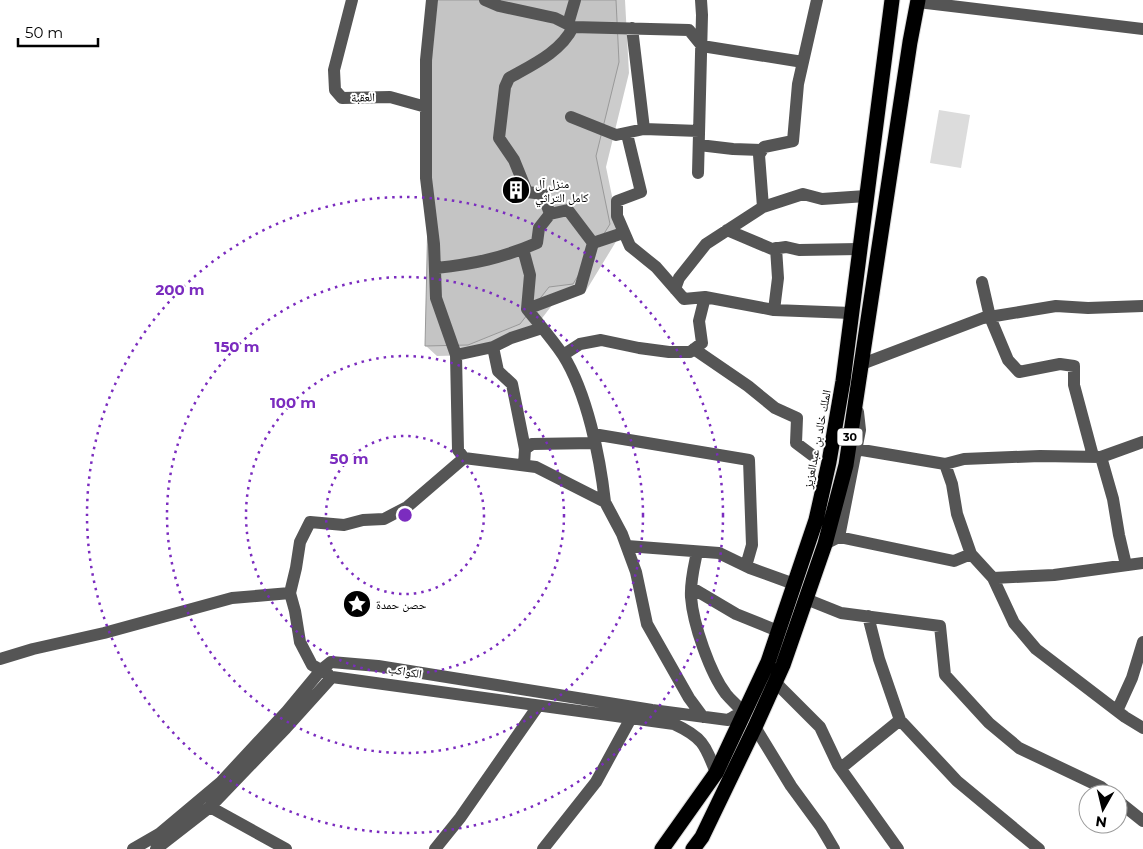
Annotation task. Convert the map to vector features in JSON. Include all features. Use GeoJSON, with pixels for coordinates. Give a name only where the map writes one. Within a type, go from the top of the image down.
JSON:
{"type":"FeatureCollection","features":[{"type":"Feature","properties":{"kind":"highway","name":"الملك خالد بن عبدالعزيز"},"geometry":{"type":"LineString","coordinates":[[662,849],[716,773],[768,662],[816,520],[829,462],[843,381],[892,0]]}},
{"type":"Feature","properties":{"kind":"highway","name":"30"},"geometry":{"type":"LineString","coordinates":[[693,849],[702,837],[776,683],[825,544],[846,465],[910,42],[918,1]]}},
{"type":"Feature","properties":{"kind":"street","name":"العقبة"},"geometry":{"type":"LineString","coordinates":[[352,0],[334,70],[335,90],[342,98],[365,96],[390,97],[426,106]]}},
{"type":"Feature","properties":{"kind":"street"},"geometry":{"type":"LineString","coordinates":[[432,0],[426,60],[426,178],[436,268],[436,298],[456,355],[458,450],[464,458],[536,467],[605,502]]}},
{"type":"Feature","properties":{"kind":"street"},"geometry":{"type":"LineString","coordinates":[[486,0],[499,6],[555,18],[570,26],[689,30],[702,46],[803,62]]}},
{"type":"Feature","properties":{"kind":"street"},"geometry":{"type":"LineString","coordinates":[[550,214],[543,194],[527,192],[514,160],[500,138],[503,103],[505,87],[509,78],[558,48],[569,34],[575,0]]}},
{"type":"Feature","properties":{"kind":"street"},"geometry":{"type":"LineString","coordinates":[[698,173],[702,46],[701,0]]}},
{"type":"Feature","properties":{"kind":"street"},"geometry":{"type":"LineString","coordinates":[[699,145],[761,150],[764,147],[793,141],[798,84],[817,0]]}},
{"type":"Feature","properties":{"kind":"street"},"geometry":{"type":"LineString","coordinates":[[918,1],[1143,29]]}},
{"type":"Feature","properties":{"kind":"street"},"geometry":{"type":"LineString","coordinates":[[632,28],[644,129]]}},
{"type":"Feature","properties":{"kind":"street"},"geometry":{"type":"LineString","coordinates":[[571,118],[616,135],[644,129],[699,131]]}},
{"type":"Feature","properties":{"kind":"street"},"geometry":{"type":"LineString","coordinates":[[627,134],[641,192],[617,201],[617,216],[630,246],[656,267],[684,299],[705,297],[774,310],[851,313]]}},
{"type":"Feature","properties":{"kind":"street"},"geometry":{"type":"LineString","coordinates":[[761,150],[758,160],[763,206]]}},
{"type":"Feature","properties":{"kind":"street"},"geometry":{"type":"LineString","coordinates":[[675,289],[679,278],[706,244],[763,206],[803,194],[822,199],[866,196]]}},
{"type":"Feature","properties":{"kind":"street"},"geometry":{"type":"LineString","coordinates":[[436,268],[493,260],[537,244],[539,228],[550,214],[568,210],[593,243]]}},
{"type":"Feature","properties":{"kind":"street"},"geometry":{"type":"LineString","coordinates":[[727,230],[772,249],[786,247],[799,250],[859,249]]}},
{"type":"Feature","properties":{"kind":"street"},"geometry":{"type":"LineString","coordinates":[[593,243],[623,233]]}},
{"type":"Feature","properties":{"kind":"street"},"geometry":{"type":"LineString","coordinates":[[527,310],[580,288],[593,243]]}},
{"type":"Feature","properties":{"kind":"street"},"geometry":{"type":"LineString","coordinates":[[774,310],[778,278],[776,248]]}},
{"type":"Feature","properties":{"kind":"street"},"geometry":{"type":"LineString","coordinates":[[523,249],[530,275],[527,310],[562,355],[575,378],[602,472],[605,502],[622,534],[636,572],[647,624],[689,698],[703,717]]}},
{"type":"Feature","properties":{"kind":"street"},"geometry":{"type":"LineString","coordinates":[[982,282],[990,317],[1008,360],[1019,372],[1060,364],[1074,366],[1074,385],[1097,457],[1113,499],[1126,565]]}},
{"type":"Feature","properties":{"kind":"street"},"geometry":{"type":"LineString","coordinates":[[562,355],[580,344],[601,340],[639,348],[669,352],[690,352],[702,343],[699,321],[705,297]]}},
{"type":"Feature","properties":{"kind":"street"},"geometry":{"type":"LineString","coordinates":[[862,364],[990,317],[1056,306],[1088,308],[1143,306]]}},
{"type":"Feature","properties":{"kind":"street"},"geometry":{"type":"LineString","coordinates":[[456,355],[493,347],[511,338],[542,328]]}},
{"type":"Feature","properties":{"kind":"street"},"geometry":{"type":"LineString","coordinates":[[493,347],[498,371],[512,384],[525,449],[524,466]]}},
{"type":"Feature","properties":{"kind":"street"},"geometry":{"type":"LineString","coordinates":[[694,349],[748,386],[775,408],[797,418],[796,443],[812,456]]}},
{"type":"Feature","properties":{"kind":"street"},"geometry":{"type":"LineString","coordinates":[[840,537],[860,430],[857,397]]}},
{"type":"Feature","properties":{"kind":"street"},"geometry":{"type":"LineString","coordinates":[[525,449],[532,444],[594,439],[749,460],[752,545],[746,566]]}},
{"type":"Feature","properties":{"kind":"street"},"geometry":{"type":"LineString","coordinates":[[856,449],[944,464],[964,459],[1040,456],[1097,457],[1143,442]]}},
{"type":"Feature","properties":{"kind":"street"},"geometry":{"type":"LineString","coordinates":[[327,674],[312,665],[300,642],[296,611],[290,593],[300,542],[310,522],[344,525],[362,520],[384,519],[407,507],[464,458]]}},
{"type":"Feature","properties":{"kind":"street"},"geometry":{"type":"LineString","coordinates":[[944,464],[952,484],[957,514],[971,554],[993,578],[1014,623],[1036,649],[1117,711],[1143,728]]}},
{"type":"Feature","properties":{"kind":"street"},"geometry":{"type":"LineString","coordinates":[[825,544],[840,537],[954,561],[971,554]]}},
{"type":"Feature","properties":{"kind":"street"},"geometry":{"type":"LineString","coordinates":[[627,546],[719,553],[746,566],[794,584]]}},
{"type":"Feature","properties":{"kind":"street"},"geometry":{"type":"LineString","coordinates":[[697,552],[692,573],[691,598],[697,623],[710,666],[726,694],[744,710]]}},
{"type":"Feature","properties":{"kind":"street"},"geometry":{"type":"LineString","coordinates":[[993,578],[1054,574],[1143,563]]}},
{"type":"Feature","properties":{"kind":"street"},"geometry":{"type":"LineString","coordinates":[[692,588],[736,614],[778,631]]}},
{"type":"Feature","properties":{"kind":"street"},"geometry":{"type":"LineString","coordinates":[[0,660],[33,649],[104,633],[232,598],[290,593]]}},
{"type":"Feature","properties":{"kind":"street"},"geometry":{"type":"LineString","coordinates":[[806,599],[841,613],[940,626],[945,675],[989,723],[1019,748],[1095,784]]}},
{"type":"Feature","properties":{"kind":"street"},"geometry":{"type":"LineString","coordinates":[[868,616],[879,659],[900,720],[958,781],[1039,849]]}},
{"type":"Feature","properties":{"kind":"street"},"geometry":{"type":"LineString","coordinates":[[1117,711],[1132,678],[1143,642]]}},
{"type":"Feature","properties":{"kind":"street","name":"الكواكب"},"geometry":{"type":"LineString","coordinates":[[716,773],[707,748],[694,733],[674,724],[538,706],[327,674],[331,662],[378,666],[703,717],[728,720],[744,710]]}},
{"type":"Feature","properties":{"kind":"street"},"geometry":{"type":"LineString","coordinates":[[156,849],[210,807],[286,728],[327,674]]}},
{"type":"Feature","properties":{"kind":"street"},"geometry":{"type":"LineString","coordinates":[[133,849],[159,834],[220,782],[287,711],[327,674]]}},
{"type":"Feature","properties":{"kind":"street"},"geometry":{"type":"LineString","coordinates":[[776,683],[820,727],[840,768],[898,849]]}},
{"type":"Feature","properties":{"kind":"street"},"geometry":{"type":"LineString","coordinates":[[436,849],[460,818],[538,706]]}},
{"type":"Feature","properties":{"kind":"street"},"geometry":{"type":"LineString","coordinates":[[543,849],[596,782],[631,718]]}},
{"type":"Feature","properties":{"kind":"street"},"geometry":{"type":"LineString","coordinates":[[840,768],[900,720]]}},
{"type":"Feature","properties":{"kind":"street"},"geometry":{"type":"LineString","coordinates":[[755,726],[790,786],[821,827],[834,849]]}},
{"type":"Feature","properties":{"kind":"street"},"geometry":{"type":"LineString","coordinates":[[210,807],[286,849]]}},
{"type":"Feature","properties":{"kind":"street"},"geometry":{"type":"LineString","coordinates":[[1128,809],[1143,821]]}},
{"type":"Feature","properties":{"kind":"shaded area"},"geometry":{"type":"Polygon","coordinates":[[[939,110],[970,115],[961,168],[930,163],[939,110]]]}},
{"type":"Feature","properties":{"kind":"building","name":"منزل آل كامل التراثي"},"geometry":{"type":"Polygon","coordinates":[[[433,0],[616,0],[619,62],[596,156],[610,224],[573,284],[549,287],[520,324],[468,345],[425,346],[433,0]]]}},
{"type":"Feature","properties":{"kind":"place","name":"منزل آل كامل التراثي"},"geometry":{"type":"Point","coordinates":[516,190]}},
{"type":"Feature","properties":{"kind":"place","name":"حصن حمدة"},"geometry":{"type":"Point","coordinates":[357,604]}}]}
